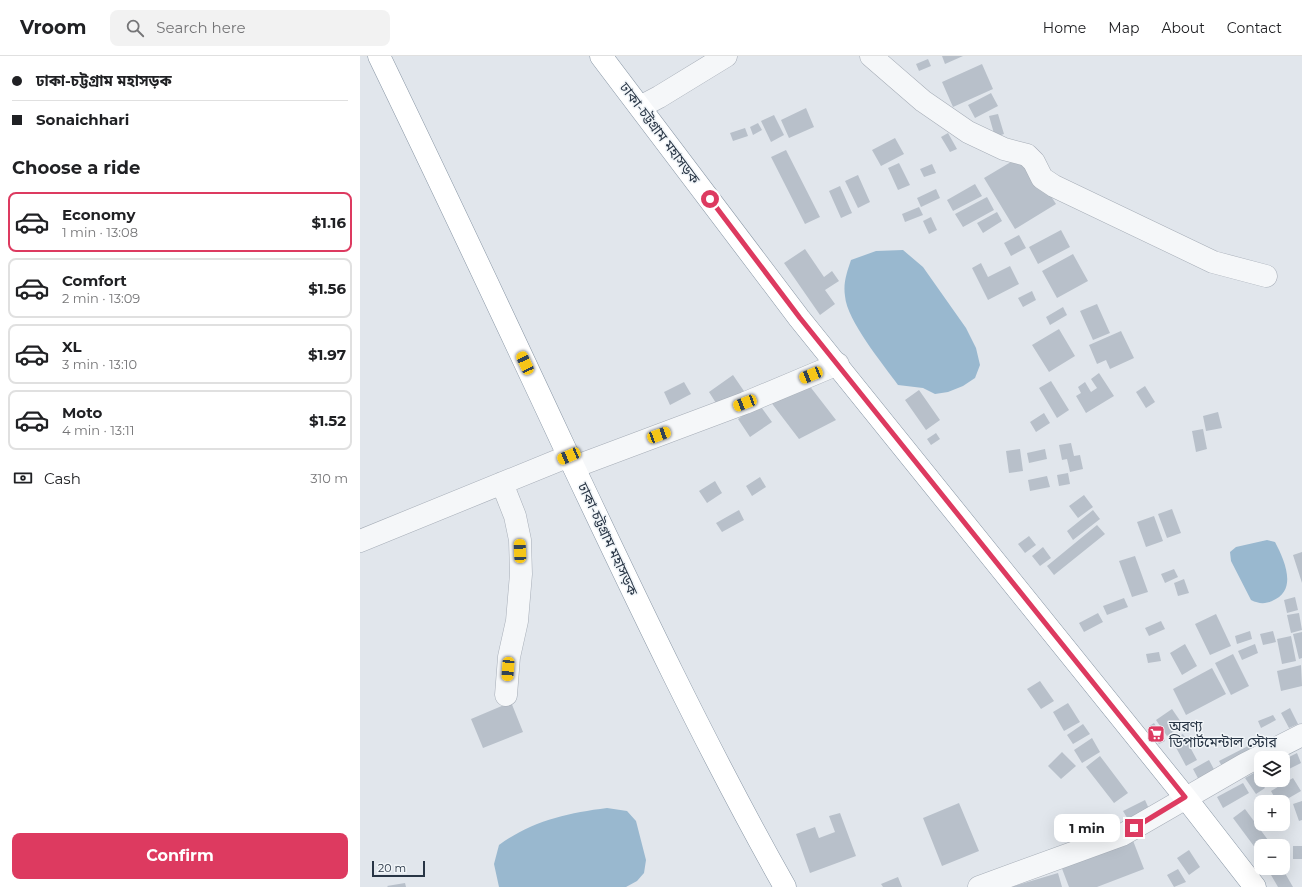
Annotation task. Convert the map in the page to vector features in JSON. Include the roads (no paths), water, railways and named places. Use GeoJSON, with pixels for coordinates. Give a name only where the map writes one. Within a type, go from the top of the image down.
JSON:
{"type":"FeatureCollection","features":[{"type":"Feature","properties":{"kind":"highway","name":"ঢাকা-চট্টগ্রাম মহাসড়ক"},"geometry":{"type":"LineString","coordinates":[[379,56],[622,571],[719,766],[785,887]]}},
{"type":"Feature","properties":{"kind":"highway","name":"ঢাকা-চট্টগ্রাম মহাসড়ক"},"geometry":{"type":"LineString","coordinates":[[601,56],[800,318],[1185,797],[1255,887]]}},
{"type":"Feature","properties":{"kind":"street"},"geometry":{"type":"LineString","coordinates":[[640,107],[726,56]]}},
{"type":"Feature","properties":{"kind":"street"},"geometry":{"type":"LineString","coordinates":[[871,56],[924,101],[968,132],[1004,149],[1027,155],[1034,162],[1042,178],[1054,186],[1213,262],[1266,276]]}},
{"type":"Feature","properties":{"kind":"street"},"geometry":{"type":"LineString","coordinates":[[360,541],[502,483],[745,403],[838,364]]}},
{"type":"Feature","properties":{"kind":"street"},"geometry":{"type":"LineString","coordinates":[[502,483],[515,516],[520,540],[521,574],[517,621],[509,656],[506,694]]}},
{"type":"Feature","properties":{"kind":"street"},"geometry":{"type":"LineString","coordinates":[[979,887],[1122,835],[1185,797],[1302,735]]}},
{"type":"Feature","properties":{"kind":"water"},"geometry":{"type":"Polygon","coordinates":[[[903,250],[923,267],[966,328],[976,348],[980,365],[975,378],[963,386],[948,392],[935,394],[923,388],[898,385],[859,330],[847,306],[845,282],[851,260],[876,251],[903,250]]]}},
{"type":"Feature","properties":{"kind":"water"},"geometry":{"type":"Polygon","coordinates":[[[1267,540],[1275,542],[1279,550],[1285,566],[1287,583],[1285,590],[1280,596],[1269,602],[1259,603],[1251,600],[1231,561],[1230,552],[1236,547],[1267,540]]]}},
{"type":"Feature","properties":{"kind":"water"},"geometry":{"type":"Polygon","coordinates":[[[607,808],[627,811],[636,821],[646,860],[644,873],[637,881],[626,887],[499,887],[494,864],[499,845],[524,830],[550,819],[607,808]]]}},
{"type":"Feature","properties":{"kind":"place","name":"অরণ্য ডিপার্টমেন্টাল স্টোর"},"geometry":{"type":"Point","coordinates":[1156,734]}}]}
